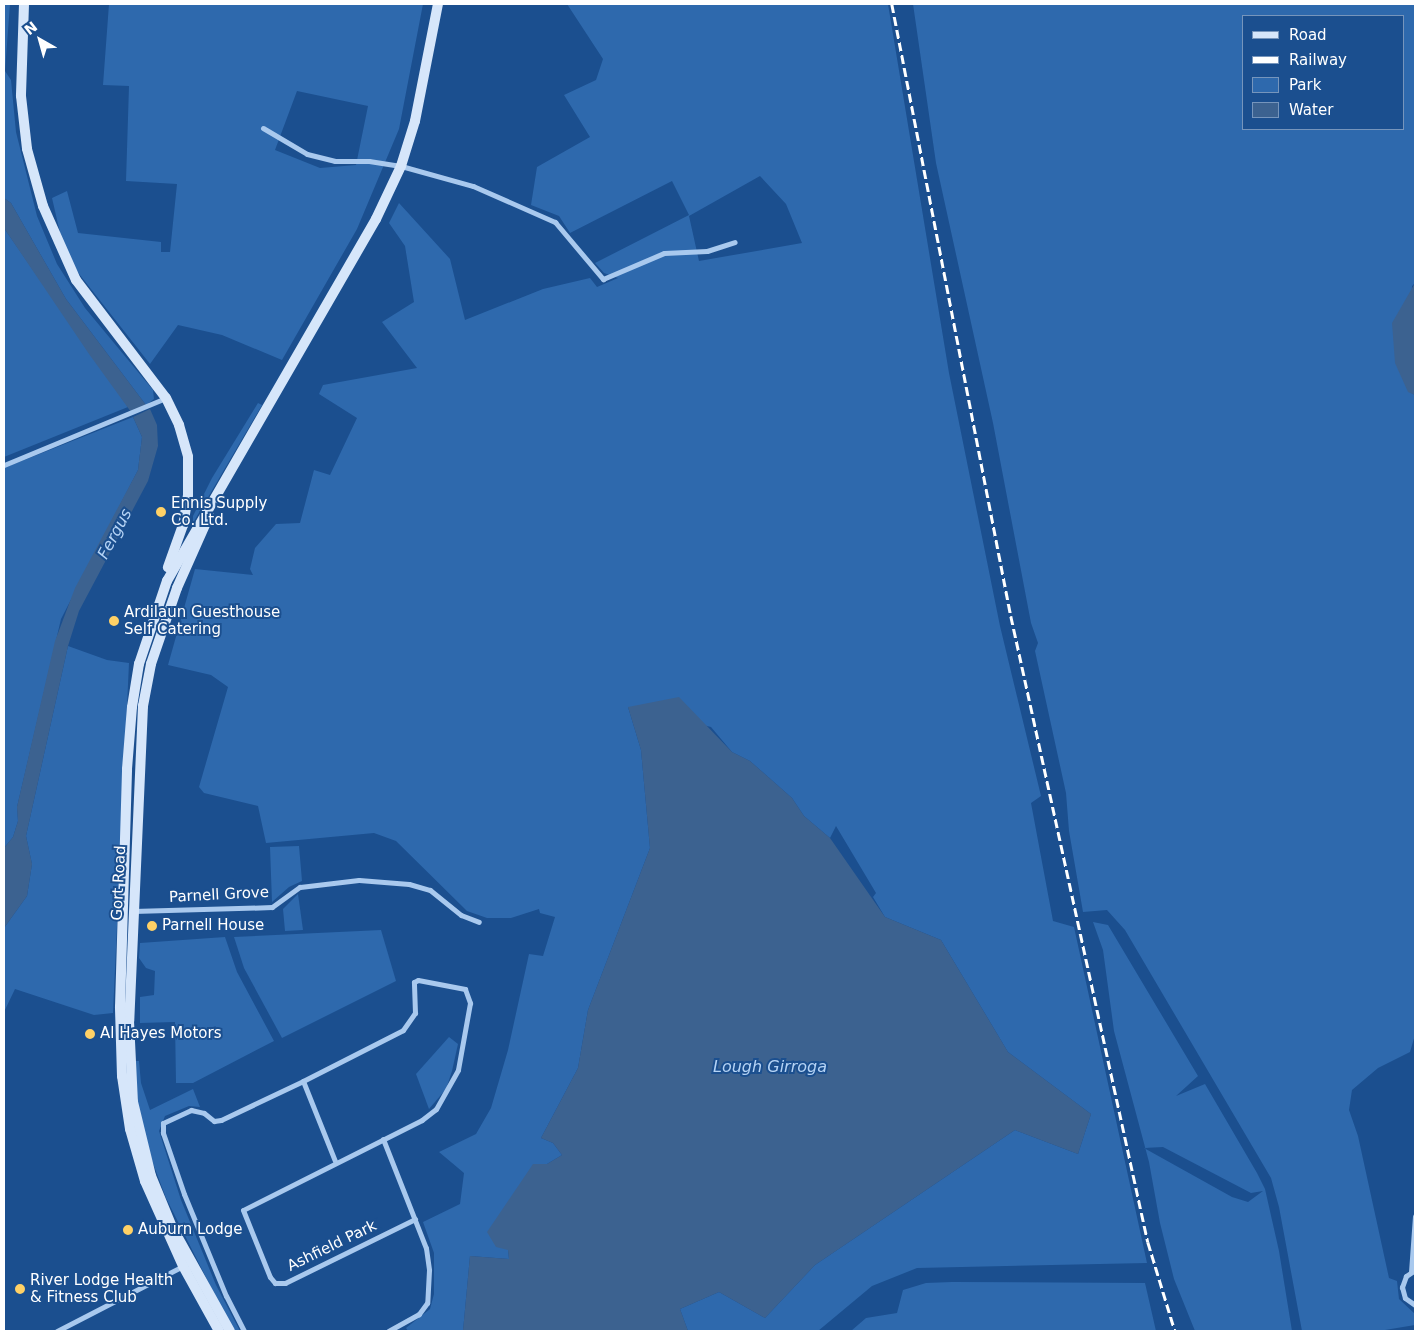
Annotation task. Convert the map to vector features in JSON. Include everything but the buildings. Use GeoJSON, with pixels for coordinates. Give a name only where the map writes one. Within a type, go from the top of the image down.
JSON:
{"type":"FeatureCollection","features":[{"type":"Feature","properties":{"kind":"main road"},"geometry":{"type":"LineString","coordinates":[[24,4],[21,96],[27,149],[44,206],[76,280],[166,398],[179,424],[188,458],[188,495],[183,525],[167,581],[139,664],[132,707],[127,911]]}},
{"type":"Feature","properties":{"kind":"main road"},"geometry":{"type":"LineString","coordinates":[[167,581],[197,533],[376,219],[401,166],[415,121],[438,4]]}},
{"type":"Feature","properties":{"kind":"main road"},"geometry":{"type":"LineString","coordinates":[[183,525],[197,533]]}},
{"type":"Feature","properties":{"kind":"main road","name":"Gort Road"},"geometry":{"type":"LineString","coordinates":[[197,533],[151,664],[143,706],[127,911],[122,1076],[130,1129],[144,1181],[188,1263],[230,1331]]}},
{"type":"Feature","properties":{"kind":"main road","name":"Gort Road"},"geometry":{"type":"LineString","coordinates":[[127,911],[133,1102],[151,1176],[188,1263],[220,1331]]}},
{"type":"Feature","properties":{"kind":"street"},"geometry":{"type":"LineString","coordinates":[[263,128],[307,154],[335,160],[369,160],[401,166],[473,186],[555,222],[603,279],[664,253],[707,251],[735,242]]}},
{"type":"Feature","properties":{"kind":"street"},"geometry":{"type":"LineString","coordinates":[[4,465],[128,416],[166,398]]}},
{"type":"Feature","properties":{"kind":"street","name":"Parnell Grove"},"geometry":{"type":"LineString","coordinates":[[127,911],[272,907],[300,887],[359,880],[409,884],[430,890],[460,915],[479,922]]}},
{"type":"Feature","properties":{"kind":"street","name":"Ashfield Park"},"geometry":{"type":"LineString","coordinates":[[303,1081],[403,1030],[416,1014],[414,982],[418,980],[465,989],[470,1003],[458,1070],[448,1093],[436,1109],[422,1120],[335,1161],[243,1210],[270,1277],[275,1282],[285,1283],[415,1219]]}},
{"type":"Feature","properties":{"kind":"street"},"geometry":{"type":"LineString","coordinates":[[244,1331],[226,1296],[184,1194],[162,1128],[166,1121],[191,1110],[204,1113],[214,1121],[221,1120],[303,1081],[335,1161]]}},
{"type":"Feature","properties":{"kind":"street"},"geometry":{"type":"LineString","coordinates":[[383,1139],[426,1248],[427,1303],[419,1314],[388,1331]]}},
{"type":"Feature","properties":{"kind":"street"},"geometry":{"type":"LineString","coordinates":[[1415,1216],[1413,1271],[1403,1281],[1403,1293],[1415,1306]]}},
{"type":"Feature","properties":{"kind":"street"},"geometry":{"type":"LineString","coordinates":[[57,1331],[188,1263]]}},
{"type":"Feature","properties":{"kind":"green space"},"geometry":{"type":"Polygon","coordinates":[[[4,4],[10,4],[5,71],[11,80],[16,132],[37,216],[57,264],[85,308],[153,390],[154,399],[146,405],[66,299],[11,203],[4,198],[4,4]]]}},
{"type":"Feature","properties":{"kind":"green space"},"geometry":{"type":"Polygon","coordinates":[[[109,4],[423,4],[399,129],[357,229],[282,360],[222,335],[178,325],[150,364],[76,270],[61,237],[52,198],[67,191],[78,233],[161,242],[161,252],[170,252],[177,184],[126,181],[129,86],[103,85],[109,4]],[[297,91],[275,150],[320,168],[356,165],[368,106],[297,91]]]}},
{"type":"Feature","properties":{"kind":"green space"},"geometry":{"type":"Polygon","coordinates":[[[567,4],[888,4],[949,373],[1000,626],[1041,796],[1031,803],[1053,921],[1074,927],[1147,1263],[917,1268],[872,1286],[818,1331],[688,1331],[680,1309],[719,1292],[765,1318],[815,1265],[1015,1130],[1078,1154],[1091,1114],[1008,1052],[941,940],[885,917],[873,897],[876,893],[836,826],[830,838],[804,816],[792,798],[750,761],[732,752],[711,727],[628,707],[641,750],[650,848],[588,1010],[578,1068],[541,1138],[553,1143],[562,1155],[547,1164],[508,1250],[509,1259],[470,1256],[463,1331],[408,1331],[406,1328],[430,1309],[434,1294],[434,1253],[423,1222],[460,1204],[464,1173],[439,1152],[476,1134],[491,1108],[508,1050],[529,954],[543,956],[555,917],[540,913],[539,909],[511,918],[487,918],[467,911],[396,841],[374,833],[266,843],[258,806],[204,793],[199,787],[228,687],[211,675],[168,665],[195,569],[253,575],[250,569],[255,548],[276,524],[300,523],[314,470],[330,475],[357,418],[319,394],[323,385],[417,368],[382,322],[414,302],[405,246],[389,223],[399,203],[450,259],[465,320],[543,289],[590,278],[597,287],[618,278],[604,273],[595,263],[689,215],[672,181],[570,233],[559,216],[531,205],[537,167],[590,137],[564,95],[596,80],[603,59],[567,4]],[[760,176],[689,216],[699,261],[802,243],[786,204],[760,176]]]}},
{"type":"Feature","properties":{"kind":"green space"},"geometry":{"type":"Polygon","coordinates":[[[913,4],[1415,4],[1415,283],[1412,286],[1408,391],[1415,395],[1415,1035],[1410,1052],[1378,1068],[1352,1090],[1349,1110],[1358,1136],[1389,1278],[1397,1281],[1399,1299],[1415,1314],[1415,1325],[1379,1331],[1302,1331],[1279,1207],[1271,1178],[1125,930],[1107,910],[1083,912],[1069,831],[1066,793],[1035,651],[1038,643],[1031,623],[993,423],[936,163],[913,4]]]}},
{"type":"Feature","properties":{"kind":"green space"},"geometry":{"type":"Polygon","coordinates":[[[4,228],[128,407],[4,457],[4,228]]]}},
{"type":"Feature","properties":{"kind":"green space"},"geometry":{"type":"Polygon","coordinates":[[[258,403],[262,405],[193,523],[193,516],[212,478],[258,403]]]}},
{"type":"Feature","properties":{"kind":"green space"},"geometry":{"type":"Polygon","coordinates":[[[133,417],[142,437],[138,470],[61,619],[17,807],[18,821],[13,837],[4,848],[4,468],[133,417]]]}},
{"type":"Feature","properties":{"kind":"green space"},"geometry":{"type":"Polygon","coordinates":[[[68,646],[107,660],[129,663],[113,1013],[94,1015],[15,989],[4,1012],[4,928],[27,896],[32,864],[26,836],[68,646]]]}},
{"type":"Feature","properties":{"kind":"green space"},"geometry":{"type":"Polygon","coordinates":[[[299,846],[302,881],[289,887],[272,902],[270,847],[299,846]]]}},
{"type":"Feature","properties":{"kind":"green space"},"geometry":{"type":"Polygon","coordinates":[[[298,894],[303,930],[285,931],[283,909],[298,894]]]}},
{"type":"Feature","properties":{"kind":"green space"},"geometry":{"type":"Polygon","coordinates":[[[1093,922],[1108,925],[1198,1076],[1176,1096],[1205,1084],[1265,1189],[1279,1251],[1292,1331],[1195,1331],[1174,1279],[1145,1149],[1232,1197],[1248,1202],[1263,1191],[1251,1193],[1163,1147],[1145,1148],[1114,1031],[1103,950],[1093,922]]]}},
{"type":"Feature","properties":{"kind":"green space"},"geometry":{"type":"Polygon","coordinates":[[[381,930],[396,981],[282,1038],[244,968],[234,937],[381,930]]]}},
{"type":"Feature","properties":{"kind":"green space"},"geometry":{"type":"Polygon","coordinates":[[[225,937],[237,972],[274,1041],[193,1083],[176,1083],[175,1022],[140,1023],[140,997],[154,995],[155,971],[146,968],[139,958],[140,943],[225,937]]]}},
{"type":"Feature","properties":{"kind":"green space"},"geometry":{"type":"Polygon","coordinates":[[[449,1037],[458,1044],[452,1071],[446,1089],[429,1109],[416,1074],[449,1037]]]}},
{"type":"Feature","properties":{"kind":"green space"},"geometry":{"type":"Polygon","coordinates":[[[135,1061],[139,1061],[141,1083],[150,1110],[193,1089],[200,1107],[189,1106],[165,1116],[159,1131],[181,1200],[216,1285],[240,1331],[233,1331],[166,1198],[148,1150],[137,1100],[135,1061]]]}},
{"type":"Feature","properties":{"kind":"green space"},"geometry":{"type":"Polygon","coordinates":[[[926,1283],[1145,1283],[1156,1331],[851,1331],[866,1318],[897,1313],[903,1290],[926,1283]]]}},
{"type":"Feature","properties":{"kind":"water"},"geometry":{"type":"Polygon","coordinates":[[[4,198],[11,203],[66,299],[146,405],[131,412],[89,354],[4,228],[4,198]]]}},
{"type":"Feature","properties":{"kind":"water"},"geometry":{"type":"Polygon","coordinates":[[[1415,283],[1415,395],[1408,392],[1395,363],[1392,323],[1415,283]]]}},
{"type":"Feature","properties":{"kind":"water","name":"Fergus"},"geometry":{"type":"Polygon","coordinates":[[[150,409],[157,425],[158,446],[148,481],[79,611],[68,646],[26,836],[32,864],[27,896],[4,928],[4,848],[13,837],[18,821],[17,807],[55,641],[75,588],[138,470],[142,437],[133,417],[150,409]]]}},
{"type":"Feature","properties":{"kind":"water","name":"Lough Girroga"},"geometry":{"type":"Polygon","coordinates":[[[679,697],[732,752],[750,761],[792,798],[804,816],[830,838],[885,917],[941,940],[1008,1052],[1091,1114],[1078,1154],[1015,1130],[815,1265],[765,1318],[719,1292],[680,1309],[688,1331],[463,1331],[470,1256],[509,1259],[508,1250],[496,1247],[487,1232],[533,1164],[547,1164],[562,1155],[553,1143],[541,1138],[578,1068],[588,1010],[650,848],[641,750],[628,707],[679,697]]]}},
{"type":"Feature","properties":{"kind":"railway"},"geometry":{"type":"LineString","coordinates":[[892,4],[1011,616],[1148,1242],[1175,1331]]}},
{"type":"Feature","properties":{"kind":"place","name":"Ennis Supply Co. Ltd."},"geometry":{"type":"Point","coordinates":[161,512]}},
{"type":"Feature","properties":{"kind":"place","name":"Ardilaun Guesthouse Self Catering"},"geometry":{"type":"Point","coordinates":[114,621]}},
{"type":"Feature","properties":{"kind":"place","name":"Parnell House"},"geometry":{"type":"Point","coordinates":[152,926]}},
{"type":"Feature","properties":{"kind":"place","name":"Al Hayes Motors"},"geometry":{"type":"Point","coordinates":[90,1034]}},
{"type":"Feature","properties":{"kind":"place","name":"Auburn Lodge"},"geometry":{"type":"Point","coordinates":[128,1230]}},
{"type":"Feature","properties":{"kind":"place","name":"River Lodge Health & Fitness Club"},"geometry":{"type":"Point","coordinates":[20,1289]}}]}
